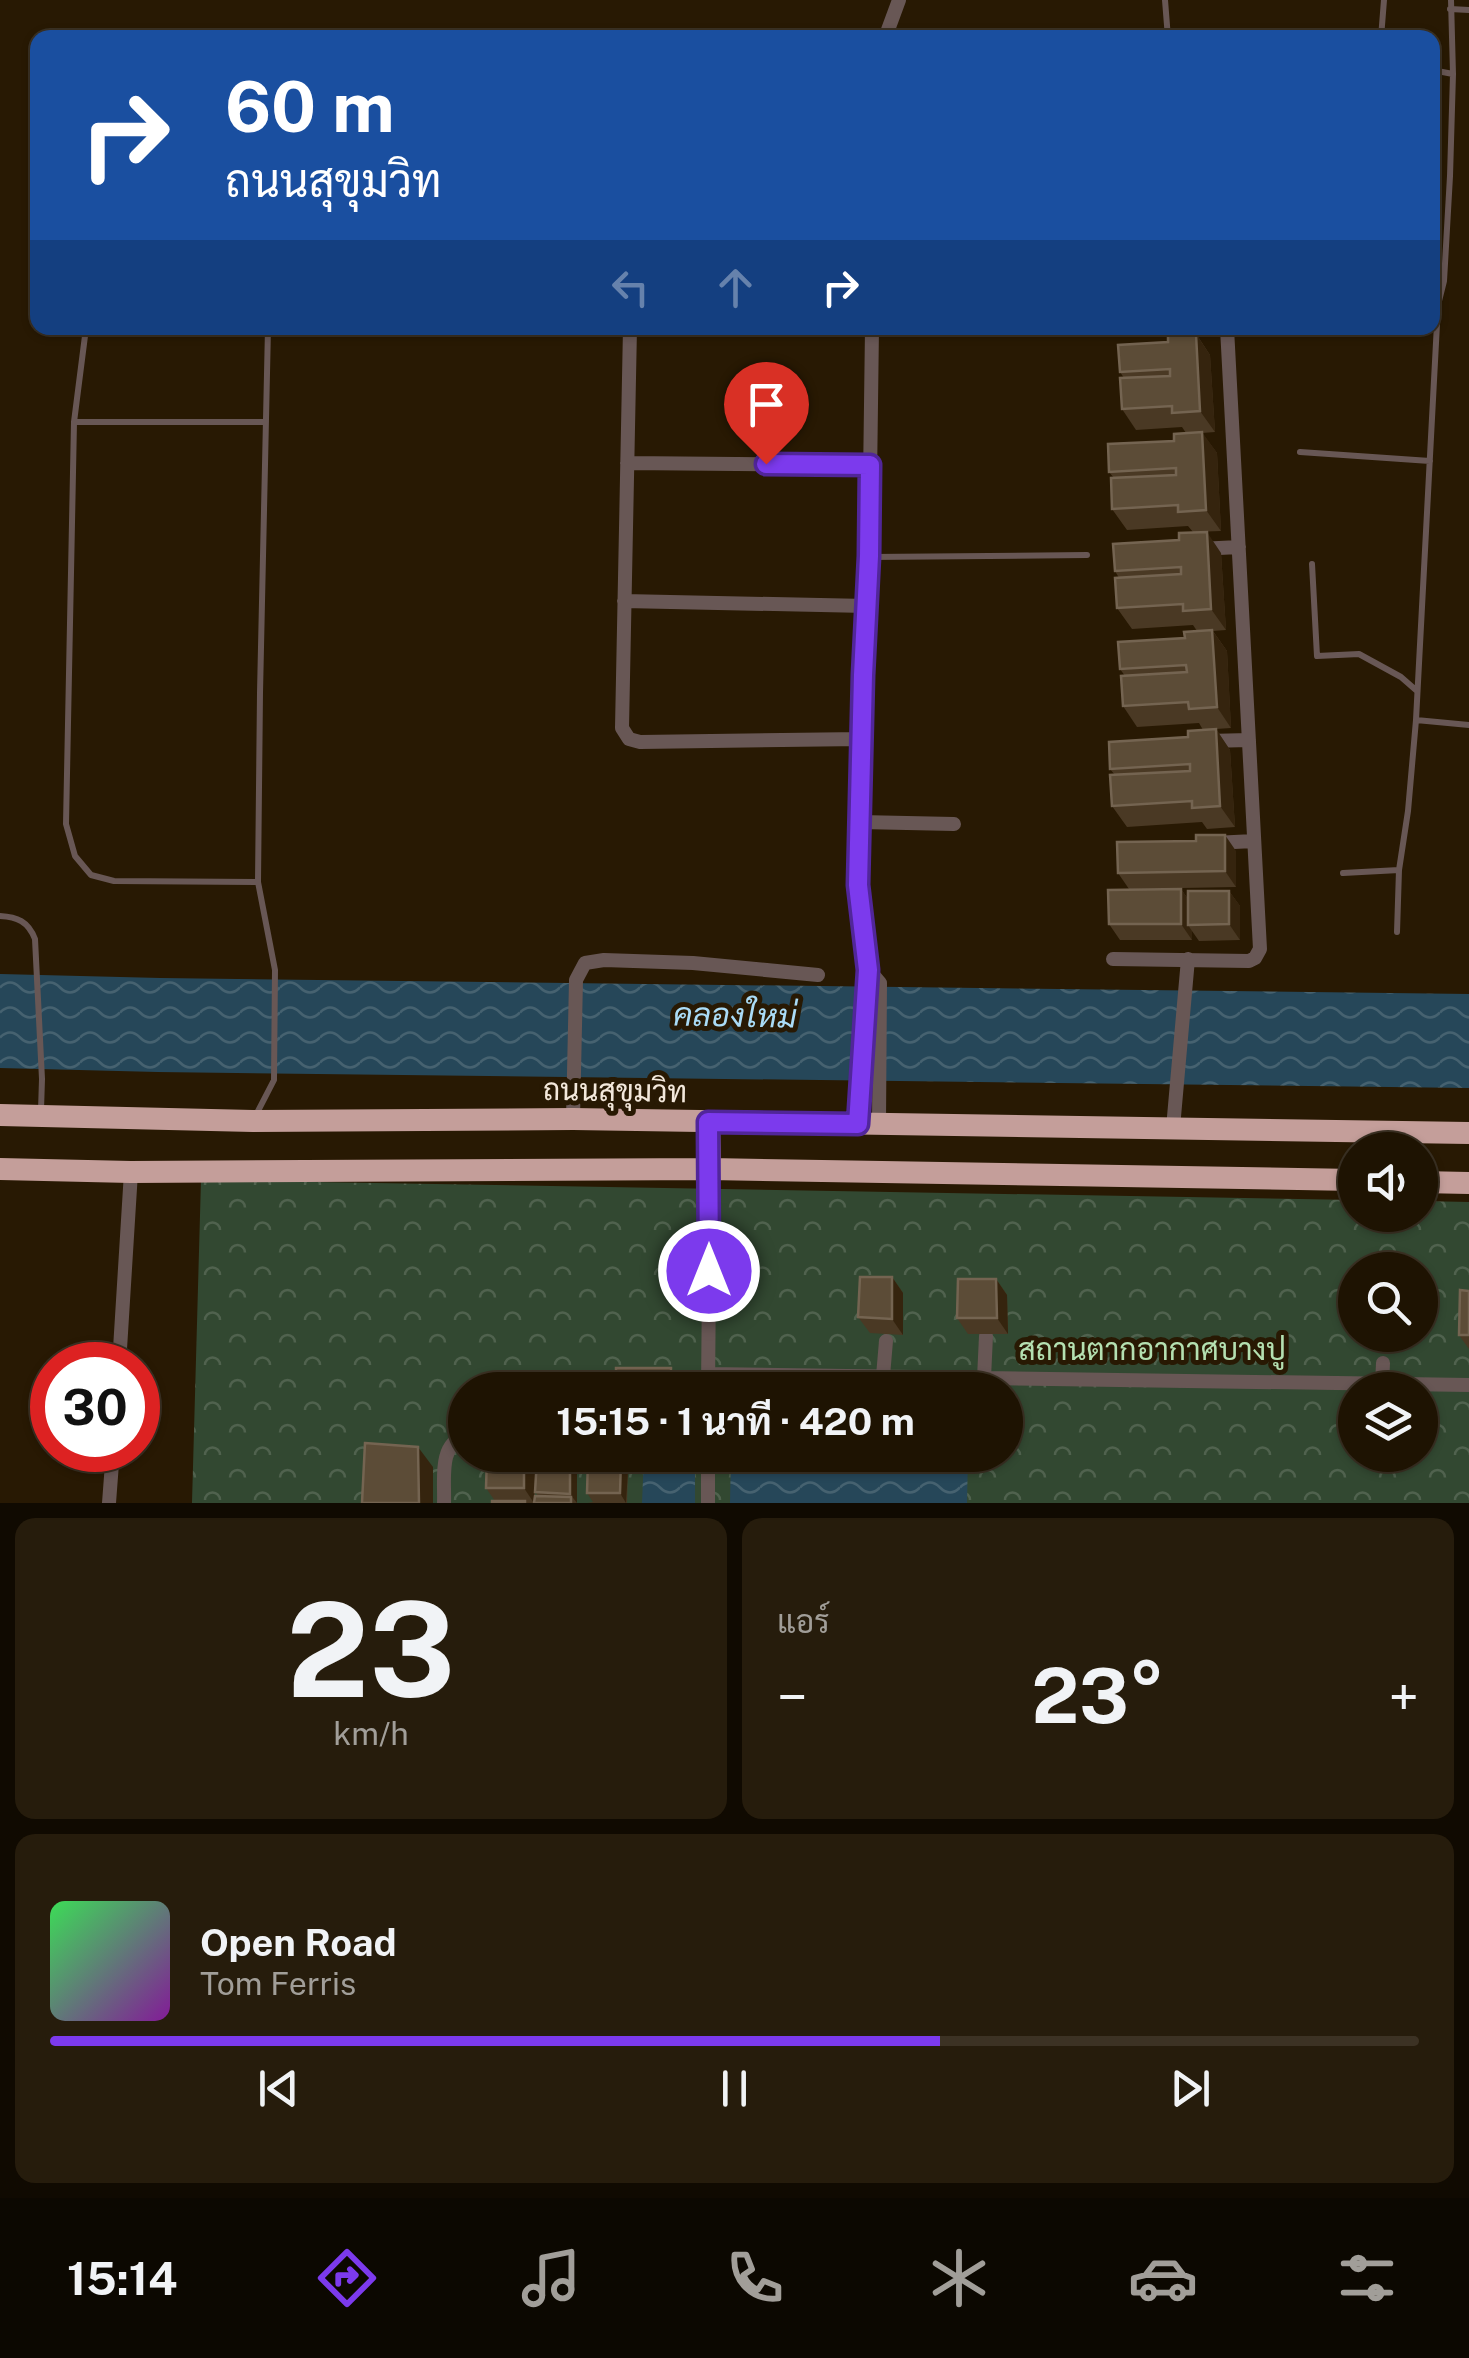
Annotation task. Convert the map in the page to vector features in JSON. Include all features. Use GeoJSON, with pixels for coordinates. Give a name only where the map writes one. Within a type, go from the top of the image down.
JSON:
{"type":"FeatureCollection","features":[{"type":"Feature","properties":{"kind":"highway","name":"ถนนสุขุมวิท"},"geometry":{"type":"LineString","coordinates":[[0,1115],[253,1122],[573,1119],[1469,1133]]}},
{"type":"Feature","properties":{"kind":"highway"},"geometry":{"type":"LineString","coordinates":[[708,1122],[710,1169]]}},
{"type":"Feature","properties":{"kind":"highway"},"geometry":{"type":"LineString","coordinates":[[0,1169],[710,1169],[1338,1180]]}},
{"type":"Feature","properties":{"kind":"highway"},"geometry":{"type":"LineString","coordinates":[[1438,1182],[1469,1182]]}},
{"type":"Feature","properties":{"kind":"street"},"geometry":{"type":"LineString","coordinates":[[888,30],[899,0]]}},
{"type":"Feature","properties":{"kind":"street"},"geometry":{"type":"LineString","coordinates":[[630,335],[622,728],[629,739],[640,742],[861,739]]}},
{"type":"Feature","properties":{"kind":"street"},"geometry":{"type":"LineString","coordinates":[[868,1124],[880,1092],[872,978],[858,885],[872,335]]}},
{"type":"Feature","properties":{"kind":"street"},"geometry":{"type":"LineString","coordinates":[[1113,959],[1249,961],[1260,949],[1227,335]]}},
{"type":"Feature","properties":{"kind":"street"},"geometry":{"type":"LineString","coordinates":[[1209,347],[1228,346]]}},
{"type":"Feature","properties":{"kind":"street"},"geometry":{"type":"LineString","coordinates":[[1214,448],[1234,447]]}},
{"type":"Feature","properties":{"kind":"street"},"geometry":{"type":"LineString","coordinates":[[628,463],[870,465]]}},
{"type":"Feature","properties":{"kind":"street"},"geometry":{"type":"LineString","coordinates":[[1185,550],[1238,546]]}},
{"type":"Feature","properties":{"kind":"street"},"geometry":{"type":"LineString","coordinates":[[624,601],[867,606]]}},
{"type":"Feature","properties":{"kind":"street"},"geometry":{"type":"LineString","coordinates":[[1225,646],[1244,645]]}},
{"type":"Feature","properties":{"kind":"street"},"geometry":{"type":"LineString","coordinates":[[1190,742],[1249,740]]}},
{"type":"Feature","properties":{"kind":"street"},"geometry":{"type":"LineString","coordinates":[[860,822],[954,824]]}},
{"type":"Feature","properties":{"kind":"street"},"geometry":{"type":"LineString","coordinates":[[1201,843],[1254,841]]}},
{"type":"Feature","properties":{"kind":"street"},"geometry":{"type":"LineString","coordinates":[[1173,1128],[1188,959]]}},
{"type":"Feature","properties":{"kind":"street"},"geometry":{"type":"LineString","coordinates":[[573,1119],[576,980],[585,963],[693,963],[818,976]]}},
{"type":"Feature","properties":{"kind":"street"},"geometry":{"type":"LineString","coordinates":[[868,1124],[858,1092],[872,978]]}},
{"type":"Feature","properties":{"kind":"street"},"geometry":{"type":"LineString","coordinates":[[708,1372],[710,1169]]}},
{"type":"Feature","properties":{"kind":"street"},"geometry":{"type":"LineString","coordinates":[[121,1342],[131,1172]]}},
{"type":"Feature","properties":{"kind":"street"},"geometry":{"type":"LineString","coordinates":[[984,1372],[986,1336]]}},
{"type":"Feature","properties":{"kind":"street"},"geometry":{"type":"LineString","coordinates":[[884,1372],[886,1341]]}},
{"type":"Feature","properties":{"kind":"street"},"geometry":{"type":"LineString","coordinates":[[1383,1363],[1383,1372]]}},
{"type":"Feature","properties":{"kind":"street"},"geometry":{"type":"LineString","coordinates":[[1023,1379],[1338,1383]]}},
{"type":"Feature","properties":{"kind":"street"},"geometry":{"type":"LineString","coordinates":[[1438,1384],[1469,1384]]}},
{"type":"Feature","properties":{"kind":"street"},"geometry":{"type":"LineString","coordinates":[[444,1503],[448,1450]]}},
{"type":"Feature","properties":{"kind":"street"},"geometry":{"type":"LineString","coordinates":[[109,1503],[111,1472]]}},
{"type":"Feature","properties":{"kind":"street"},"geometry":{"type":"LineString","coordinates":[[708,1472],[708,1503]]}},
{"type":"Feature","properties":{"kind":"lane"},"geometry":{"type":"LineString","coordinates":[[1165,0],[1167,30]]}},
{"type":"Feature","properties":{"kind":"lane"},"geometry":{"type":"LineString","coordinates":[[1382,30],[1384,0]]}},
{"type":"Feature","properties":{"kind":"lane"},"geometry":{"type":"LineString","coordinates":[[1440,292],[1444,281],[1452,74],[1451,0]]}},
{"type":"Feature","properties":{"kind":"lane"},"geometry":{"type":"LineString","coordinates":[[1450,10],[1469,10]]}},
{"type":"Feature","properties":{"kind":"lane"},"geometry":{"type":"LineString","coordinates":[[1440,72],[1452,74]]}},
{"type":"Feature","properties":{"kind":"lane"},"geometry":{"type":"LineString","coordinates":[[1440,281],[1444,281]]}},
{"type":"Feature","properties":{"kind":"lane"},"geometry":{"type":"LineString","coordinates":[[85,335],[74,422],[66,824],[76,856],[91,874],[114,881],[258,882]]}},
{"type":"Feature","properties":{"kind":"lane"},"geometry":{"type":"LineString","coordinates":[[253,1122],[274,1080],[275,970],[258,882],[268,335]]}},
{"type":"Feature","properties":{"kind":"lane"},"geometry":{"type":"LineString","coordinates":[[1397,932],[1399,870],[1418,692],[1434,335]]}},
{"type":"Feature","properties":{"kind":"lane"},"geometry":{"type":"LineString","coordinates":[[74,422],[266,422]]}},
{"type":"Feature","properties":{"kind":"lane"},"geometry":{"type":"LineString","coordinates":[[1300,452],[1430,461]]}},
{"type":"Feature","properties":{"kind":"lane"},"geometry":{"type":"LineString","coordinates":[[869,556],[1086,555]]}},
{"type":"Feature","properties":{"kind":"lane"},"geometry":{"type":"LineString","coordinates":[[1312,564],[1317,656],[1359,654],[1418,692]]}},
{"type":"Feature","properties":{"kind":"lane"},"geometry":{"type":"LineString","coordinates":[[1416,720],[1469,725]]}},
{"type":"Feature","properties":{"kind":"lane"},"geometry":{"type":"LineString","coordinates":[[1344,873],[1399,870]]}},
{"type":"Feature","properties":{"kind":"lane"},"geometry":{"type":"LineString","coordinates":[[0,916],[18,918],[32,930],[35,939],[42,1079],[40,1116]]}},
{"type":"Feature","properties":{"kind":"green space","name":"สถานตากอากาศบางปู"},"geometry":{"type":"Polygon","coordinates":[[[201,1180],[1338,1200],[1338,1232],[1438,1232],[1438,1201],[1469,1202],[1469,1503],[192,1503],[201,1180]]]}},
{"type":"Feature","properties":{"kind":"water","name":"คลองใหม่"},"geometry":{"type":"Polygon","coordinates":[[[0,974],[1469,994],[1469,1088],[0,1068],[0,974]]]}},
{"type":"Feature","properties":{"kind":"water"},"geometry":{"type":"Polygon","coordinates":[[[643,1472],[695,1472],[695,1503],[642,1503],[643,1472]]]}},
{"type":"Feature","properties":{"kind":"water"},"geometry":{"type":"Polygon","coordinates":[[[731,1472],[968,1472],[967,1503],[730,1503],[731,1472]]]}},
{"type":"Feature","properties":{"kind":"building"},"geometry":{"type":"Polygon","coordinates":[[[1168,335],[1196,335],[1200,411],[1172,413],[1172,406],[1122,409],[1120,378],[1170,376],[1170,369],[1120,372],[1118,345],[1168,342],[1168,335]]]}},
{"type":"Feature","properties":{"kind":"building"},"geometry":{"type":"Polygon","coordinates":[[[1202,432],[1206,510],[1178,512],[1178,505],[1112,509],[1111,478],[1176,475],[1176,468],[1109,472],[1108,444],[1174,441],[1174,434],[1202,432]]]}},
{"type":"Feature","properties":{"kind":"building"},"geometry":{"type":"Polygon","coordinates":[[[1207,532],[1211,609],[1183,611],[1183,604],[1117,608],[1115,578],[1181,574],[1181,567],[1115,571],[1113,544],[1179,540],[1179,533],[1207,532]]]}},
{"type":"Feature","properties":{"kind":"building"},"geometry":{"type":"Polygon","coordinates":[[[1212,630],[1217,707],[1189,709],[1188,702],[1123,706],[1121,676],[1187,672],[1186,665],[1120,669],[1118,642],[1185,638],[1184,632],[1212,630]]]}},
{"type":"Feature","properties":{"kind":"building"},"geometry":{"type":"Polygon","coordinates":[[[1216,729],[1220,806],[1192,808],[1192,801],[1112,806],[1110,775],[1190,771],[1190,764],[1110,769],[1109,742],[1188,737],[1188,731],[1216,729]]]}},
{"type":"Feature","properties":{"kind":"building"},"geometry":{"type":"Polygon","coordinates":[[[1196,835],[1225,835],[1225,871],[1118,873],[1117,842],[1196,841],[1196,835]]]}},
{"type":"Feature","properties":{"kind":"building"},"geometry":{"type":"Polygon","coordinates":[[[1181,889],[1181,924],[1109,924],[1108,890],[1181,889]]]}},
{"type":"Feature","properties":{"kind":"building"},"geometry":{"type":"Polygon","coordinates":[[[1188,891],[1229,891],[1229,924],[1188,925],[1188,891]]]}},
{"type":"Feature","properties":{"kind":"building"},"geometry":{"type":"Polygon","coordinates":[[[860,1277],[892,1277],[892,1319],[858,1317],[860,1277]]]}},
{"type":"Feature","properties":{"kind":"building"},"geometry":{"type":"Polygon","coordinates":[[[958,1279],[996,1279],[997,1318],[957,1318],[958,1279]]]}},
{"type":"Feature","properties":{"kind":"building"},"geometry":{"type":"Polygon","coordinates":[[[1460,1290],[1469,1291],[1469,1335],[1459,1335],[1460,1290]]]}},
{"type":"Feature","properties":{"kind":"building"},"geometry":{"type":"Polygon","coordinates":[[[616,1368],[671,1368],[671,1372],[616,1372],[616,1368]]]}},
{"type":"Feature","properties":{"kind":"building"},"geometry":{"type":"Polygon","coordinates":[[[365,1443],[418,1447],[419,1503],[362,1503],[365,1443]]]}},
{"type":"Feature","properties":{"kind":"building"},"geometry":{"type":"Polygon","coordinates":[[[486,1472],[524,1472],[524,1488],[486,1488],[486,1472]]]}},
{"type":"Feature","properties":{"kind":"building"},"geometry":{"type":"Polygon","coordinates":[[[536,1472],[570,1472],[570,1494],[535,1492],[536,1472]]]}},
{"type":"Feature","properties":{"kind":"building"},"geometry":{"type":"Polygon","coordinates":[[[588,1472],[621,1472],[620,1493],[587,1493],[588,1472]]]}},
{"type":"Feature","properties":{"kind":"building"},"geometry":{"type":"Polygon","coordinates":[[[535,1496],[571,1497],[571,1503],[534,1503],[535,1496]]]}},
{"type":"Feature","properties":{"kind":"building"},"geometry":{"type":"Polygon","coordinates":[[[525,1501],[525,1503],[492,1503],[525,1501]]]}},
{"type":"Feature","properties":{"kind":"route"},"geometry":{"type":"LineString","coordinates":[[709,1271],[708,1122],[858,1124],[868,970],[858,885],[870,465],[766,464]]}}]}
